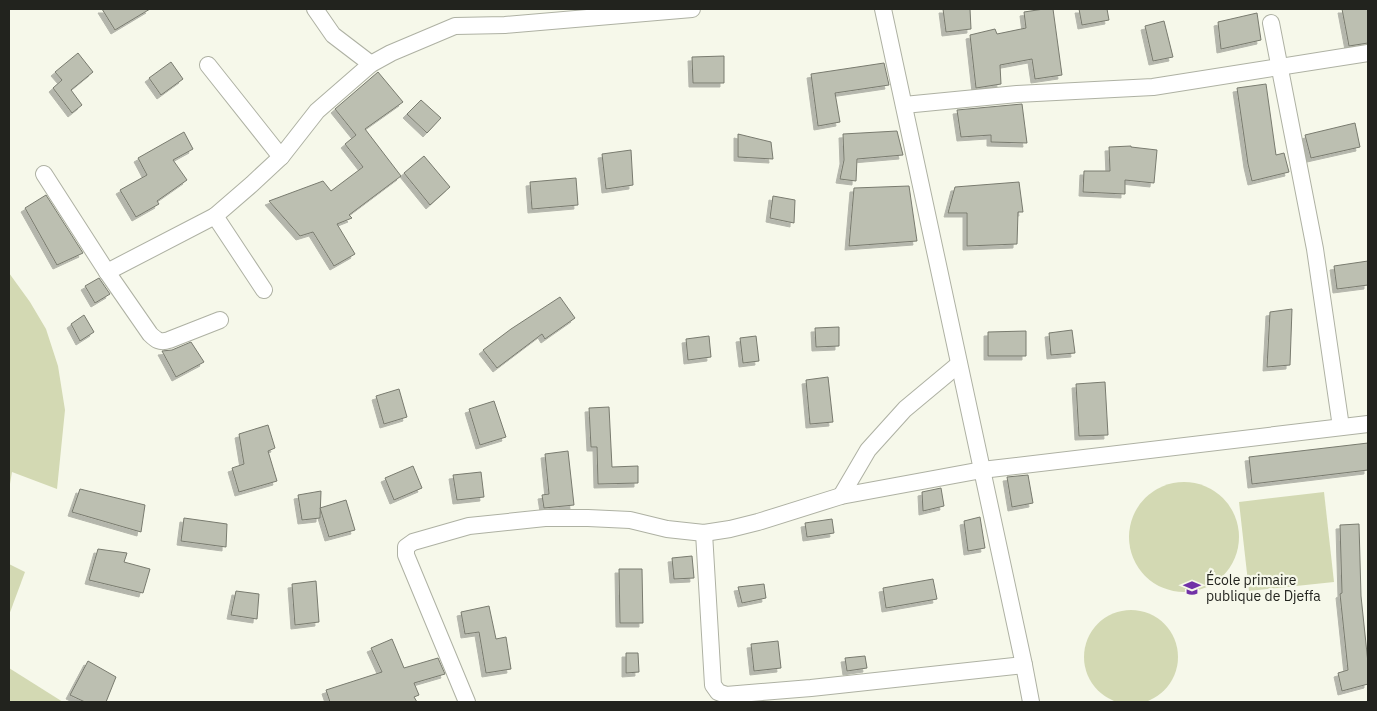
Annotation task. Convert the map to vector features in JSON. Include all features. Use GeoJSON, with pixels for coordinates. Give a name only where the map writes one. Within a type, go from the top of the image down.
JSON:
{"type":"FeatureCollection","features":[{"type":"Feature","properties":{"kind":"street"},"geometry":{"type":"LineString","coordinates":[[315,9],[333,35],[371,64]]}},
{"type":"Feature","properties":{"kind":"street"},"geometry":{"type":"LineString","coordinates":[[107,272],[215,216],[281,157],[316,111],[371,64],[390,53],[455,26],[505,26],[692,9]]}},
{"type":"Feature","properties":{"kind":"street"},"geometry":{"type":"LineString","coordinates":[[883,9],[1031,702]]}},
{"type":"Feature","properties":{"kind":"street"},"geometry":{"type":"LineString","coordinates":[[1271,23],[1315,249],[1341,427]]}},
{"type":"Feature","properties":{"kind":"street"},"geometry":{"type":"LineString","coordinates":[[904,105],[1017,94],[1153,87],[1368,53]]}},
{"type":"Feature","properties":{"kind":"street"},"geometry":{"type":"LineString","coordinates":[[208,65],[281,157]]}},
{"type":"Feature","properties":{"kind":"street"},"geometry":{"type":"LineString","coordinates":[[44,174],[107,272],[156,340],[163,342],[220,320]]}},
{"type":"Feature","properties":{"kind":"street"},"geometry":{"type":"LineString","coordinates":[[215,216],[264,290]]}},
{"type":"Feature","properties":{"kind":"street"},"geometry":{"type":"LineString","coordinates":[[841,496],[868,450],[905,409],[959,364]]}},
{"type":"Feature","properties":{"kind":"street"},"geometry":{"type":"LineString","coordinates":[[467,702],[406,555],[406,547],[413,542],[469,526],[545,518],[630,520],[667,529],[704,533],[758,522],[841,496],[982,470],[1368,424]]}},
{"type":"Feature","properties":{"kind":"street"},"geometry":{"type":"LineString","coordinates":[[704,533],[713,685],[718,692],[726,694],[810,688],[1024,665]]}},
{"type":"Feature","properties":{"kind":"green space"},"geometry":{"type":"Polygon","coordinates":[[[9,273],[30,302],[46,329],[58,366],[65,410],[57,489],[12,472],[9,490],[9,273]]]}},
{"type":"Feature","properties":{"kind":"green space"},"geometry":{"type":"Polygon","coordinates":[[[1184,482],[1205,486],[1223,498],[1235,516],[1239,537],[1235,558],[1223,576],[1205,588],[1184,592],[1163,588],[1145,576],[1133,558],[1129,537],[1133,516],[1145,498],[1163,486],[1184,482]]]}},
{"type":"Feature","properties":{"kind":"green space"},"geometry":{"type":"Polygon","coordinates":[[[1324,492],[1334,582],[1249,591],[1239,502],[1324,492]]]}},
{"type":"Feature","properties":{"kind":"green space"},"geometry":{"type":"Polygon","coordinates":[[[9,564],[25,572],[9,615],[9,564]]]}},
{"type":"Feature","properties":{"kind":"green space"},"geometry":{"type":"Polygon","coordinates":[[[1122,610],[1140,610],[1165,623],[1175,639],[1178,657],[1175,675],[1165,691],[1140,704],[1122,704],[1097,691],[1084,666],[1084,648],[1097,623],[1122,610]]]}},
{"type":"Feature","properties":{"kind":"green space"},"geometry":{"type":"Polygon","coordinates":[[[9,668],[63,702],[9,702],[9,668]]]}},
{"type":"Feature","properties":{"kind":"building"},"geometry":{"type":"Polygon","coordinates":[[[102,9],[150,9],[115,30],[102,9]]]}},
{"type":"Feature","properties":{"kind":"building"},"geometry":{"type":"Polygon","coordinates":[[[943,9],[970,9],[971,29],[946,32],[943,9]]]}},
{"type":"Feature","properties":{"kind":"building"},"geometry":{"type":"Polygon","coordinates":[[[1053,9],[1062,75],[1035,79],[1032,59],[1000,65],[1001,84],[976,88],[970,35],[995,29],[997,34],[1026,28],[1024,12],[1053,9]]]}},
{"type":"Feature","properties":{"kind":"building"},"geometry":{"type":"Polygon","coordinates":[[[1079,9],[1107,9],[1109,20],[1082,25],[1079,9]]]}},
{"type":"Feature","properties":{"kind":"building"},"geometry":{"type":"Polygon","coordinates":[[[1342,9],[1368,9],[1368,43],[1349,46],[1342,9]]]}},
{"type":"Feature","properties":{"kind":"building"},"geometry":{"type":"Polygon","coordinates":[[[1257,13],[1261,40],[1221,49],[1218,22],[1257,13]]]}},
{"type":"Feature","properties":{"kind":"building"},"geometry":{"type":"Polygon","coordinates":[[[1164,21],[1173,57],[1153,61],[1145,26],[1164,21]]]}},
{"type":"Feature","properties":{"kind":"building"},"geometry":{"type":"Polygon","coordinates":[[[78,53],[93,72],[71,90],[82,105],[72,113],[53,88],[62,80],[55,72],[78,53]]]}},
{"type":"Feature","properties":{"kind":"building"},"geometry":{"type":"Polygon","coordinates":[[[724,56],[724,83],[693,83],[692,57],[724,56]]]}},
{"type":"Feature","properties":{"kind":"building"},"geometry":{"type":"Polygon","coordinates":[[[171,62],[183,79],[161,95],[149,78],[171,62]]]}},
{"type":"Feature","properties":{"kind":"building"},"geometry":{"type":"Polygon","coordinates":[[[884,63],[889,85],[835,93],[840,122],[818,126],[811,74],[884,63]]]}},
{"type":"Feature","properties":{"kind":"building"},"geometry":{"type":"Polygon","coordinates":[[[378,72],[403,102],[365,129],[401,176],[349,215],[352,218],[337,224],[355,254],[334,266],[313,232],[300,236],[269,201],[323,181],[331,191],[363,167],[345,144],[356,135],[335,109],[378,72]]]}},
{"type":"Feature","properties":{"kind":"building"},"geometry":{"type":"Polygon","coordinates":[[[1266,84],[1276,155],[1284,153],[1289,172],[1252,181],[1237,88],[1266,84]]]}},
{"type":"Feature","properties":{"kind":"building"},"geometry":{"type":"Polygon","coordinates":[[[421,100],[441,118],[427,133],[407,114],[421,100]]]}},
{"type":"Feature","properties":{"kind":"building"},"geometry":{"type":"Polygon","coordinates":[[[1022,104],[1027,143],[991,142],[991,135],[961,137],[957,110],[1022,104]]]}},
{"type":"Feature","properties":{"kind":"building"},"geometry":{"type":"Polygon","coordinates":[[[1355,123],[1360,147],[1311,158],[1305,135],[1355,123]]]}},
{"type":"Feature","properties":{"kind":"building"},"geometry":{"type":"Polygon","coordinates":[[[897,131],[903,155],[857,159],[856,181],[840,179],[844,160],[843,134],[897,131]]]}},
{"type":"Feature","properties":{"kind":"building"},"geometry":{"type":"Polygon","coordinates":[[[184,132],[193,149],[173,160],[187,180],[157,201],[159,204],[136,217],[120,190],[147,175],[138,158],[184,132]]]}},
{"type":"Feature","properties":{"kind":"building"},"geometry":{"type":"Polygon","coordinates":[[[738,134],[771,142],[773,159],[738,157],[738,134]]]}},
{"type":"Feature","properties":{"kind":"building"},"geometry":{"type":"Polygon","coordinates":[[[1131,146],[1157,150],[1154,183],[1125,180],[1125,194],[1083,192],[1084,171],[1110,171],[1109,147],[1131,146]]]}},
{"type":"Feature","properties":{"kind":"building"},"geometry":{"type":"Polygon","coordinates":[[[631,150],[633,185],[606,189],[602,154],[631,150]]]}},
{"type":"Feature","properties":{"kind":"building"},"geometry":{"type":"Polygon","coordinates":[[[424,156],[450,187],[430,205],[404,173],[424,156]]]}},
{"type":"Feature","properties":{"kind":"building"},"geometry":{"type":"Polygon","coordinates":[[[576,178],[578,205],[532,209],[530,182],[576,178]]]}},
{"type":"Feature","properties":{"kind":"building"},"geometry":{"type":"Polygon","coordinates":[[[1019,182],[1023,212],[1018,212],[1017,244],[967,246],[967,213],[948,213],[955,187],[1019,182]]]}},
{"type":"Feature","properties":{"kind":"building"},"geometry":{"type":"Polygon","coordinates":[[[909,186],[917,241],[849,246],[854,188],[909,186]]]}},
{"type":"Feature","properties":{"kind":"building"},"geometry":{"type":"Polygon","coordinates":[[[46,195],[83,253],[57,265],[25,208],[46,195]]]}},
{"type":"Feature","properties":{"kind":"building"},"geometry":{"type":"Polygon","coordinates":[[[773,196],[795,200],[794,223],[770,218],[773,196]]]}},
{"type":"Feature","properties":{"kind":"building"},"geometry":{"type":"Polygon","coordinates":[[[1368,261],[1368,285],[1337,289],[1334,266],[1368,261]]]}},
{"type":"Feature","properties":{"kind":"building"},"geometry":{"type":"Polygon","coordinates":[[[99,278],[110,294],[95,303],[85,286],[99,278]]]}},
{"type":"Feature","properties":{"kind":"building"},"geometry":{"type":"Polygon","coordinates":[[[560,297],[575,318],[545,339],[542,334],[497,368],[483,350],[560,297]]]}},
{"type":"Feature","properties":{"kind":"building"},"geometry":{"type":"Polygon","coordinates":[[[1292,309],[1290,365],[1267,367],[1270,312],[1292,309]]]}},
{"type":"Feature","properties":{"kind":"building"},"geometry":{"type":"Polygon","coordinates":[[[84,315],[94,332],[80,341],[71,324],[84,315]]]}},
{"type":"Feature","properties":{"kind":"building"},"geometry":{"type":"Polygon","coordinates":[[[839,327],[839,346],[816,347],[815,328],[839,327]]]}},
{"type":"Feature","properties":{"kind":"building"},"geometry":{"type":"Polygon","coordinates":[[[1072,330],[1075,353],[1051,355],[1049,333],[1072,330]]]}},
{"type":"Feature","properties":{"kind":"building"},"geometry":{"type":"Polygon","coordinates":[[[1026,331],[1026,356],[988,356],[988,332],[1026,331]]]}},
{"type":"Feature","properties":{"kind":"building"},"geometry":{"type":"Polygon","coordinates":[[[709,336],[711,357],[688,360],[686,339],[709,336]]]}},
{"type":"Feature","properties":{"kind":"building"},"geometry":{"type":"Polygon","coordinates":[[[756,336],[759,361],[743,363],[740,338],[756,336]]]}},
{"type":"Feature","properties":{"kind":"building"},"geometry":{"type":"Polygon","coordinates":[[[191,342],[204,362],[176,377],[162,351],[172,350],[191,342]]]}},
{"type":"Feature","properties":{"kind":"building"},"geometry":{"type":"Polygon","coordinates":[[[828,377],[833,422],[810,424],[806,380],[828,377]]]}},
{"type":"Feature","properties":{"kind":"building"},"geometry":{"type":"Polygon","coordinates":[[[1105,382],[1108,435],[1079,436],[1076,384],[1105,382]]]}},
{"type":"Feature","properties":{"kind":"building"},"geometry":{"type":"Polygon","coordinates":[[[399,389],[407,417],[384,424],[376,396],[399,389]]]}},
{"type":"Feature","properties":{"kind":"building"},"geometry":{"type":"Polygon","coordinates":[[[494,401],[506,437],[480,445],[469,409],[494,401]]]}},
{"type":"Feature","properties":{"kind":"building"},"geometry":{"type":"Polygon","coordinates":[[[609,407],[612,467],[638,466],[638,483],[598,484],[597,447],[591,447],[589,408],[609,407]]]}},
{"type":"Feature","properties":{"kind":"building"},"geometry":{"type":"Polygon","coordinates":[[[268,425],[275,448],[268,451],[277,481],[239,492],[232,468],[244,464],[239,434],[268,425]]]}},
{"type":"Feature","properties":{"kind":"building"},"geometry":{"type":"Polygon","coordinates":[[[1368,443],[1368,470],[1252,484],[1249,457],[1368,443]]]}},
{"type":"Feature","properties":{"kind":"building"},"geometry":{"type":"Polygon","coordinates":[[[568,451],[574,505],[544,508],[542,495],[549,494],[545,454],[568,451]]]}},
{"type":"Feature","properties":{"kind":"building"},"geometry":{"type":"Polygon","coordinates":[[[413,466],[422,488],[394,500],[385,478],[413,466]]]}},
{"type":"Feature","properties":{"kind":"building"},"geometry":{"type":"Polygon","coordinates":[[[481,472],[484,497],[457,500],[453,475],[481,472]]]}},
{"type":"Feature","properties":{"kind":"building"},"geometry":{"type":"Polygon","coordinates":[[[1028,475],[1033,503],[1012,507],[1007,477],[1028,475]]]}},
{"type":"Feature","properties":{"kind":"building"},"geometry":{"type":"Polygon","coordinates":[[[941,488],[944,506],[923,511],[922,492],[941,488]]]}},
{"type":"Feature","properties":{"kind":"building"},"geometry":{"type":"Polygon","coordinates":[[[80,489],[145,505],[141,532],[72,512],[80,489]]]}},
{"type":"Feature","properties":{"kind":"building"},"geometry":{"type":"Polygon","coordinates":[[[321,491],[320,518],[302,520],[298,495],[321,491]]]}},
{"type":"Feature","properties":{"kind":"building"},"geometry":{"type":"Polygon","coordinates":[[[346,500],[355,530],[329,537],[320,508],[346,500]]]}},
{"type":"Feature","properties":{"kind":"building"},"geometry":{"type":"Polygon","coordinates":[[[980,517],[985,548],[968,551],[964,521],[980,517]]]}},
{"type":"Feature","properties":{"kind":"building"},"geometry":{"type":"Polygon","coordinates":[[[184,518],[227,524],[226,547],[181,541],[184,518]]]}},
{"type":"Feature","properties":{"kind":"building"},"geometry":{"type":"Polygon","coordinates":[[[832,519],[834,533],[807,537],[805,523],[832,519]]]}},
{"type":"Feature","properties":{"kind":"building"},"geometry":{"type":"Polygon","coordinates":[[[1359,524],[1361,596],[1368,663],[1368,684],[1342,691],[1338,673],[1348,670],[1340,594],[1342,593],[1340,525],[1359,524]]]}},
{"type":"Feature","properties":{"kind":"building"},"geometry":{"type":"Polygon","coordinates":[[[98,549],[127,553],[124,562],[150,569],[143,593],[89,580],[98,549]]]}},
{"type":"Feature","properties":{"kind":"building"},"geometry":{"type":"Polygon","coordinates":[[[692,556],[694,578],[674,579],[672,558],[692,556]]]}},
{"type":"Feature","properties":{"kind":"building"},"geometry":{"type":"Polygon","coordinates":[[[619,569],[642,569],[643,623],[620,623],[619,569]]]}},
{"type":"Feature","properties":{"kind":"building"},"geometry":{"type":"Polygon","coordinates":[[[933,579],[937,599],[886,608],[883,588],[933,579]]]}},
{"type":"Feature","properties":{"kind":"building"},"geometry":{"type":"Polygon","coordinates":[[[316,581],[319,622],[295,625],[292,584],[316,581]]]}},
{"type":"Feature","properties":{"kind":"building"},"geometry":{"type":"Polygon","coordinates":[[[764,584],[766,598],[742,603],[738,587],[764,584]]]}},
{"type":"Feature","properties":{"kind":"building"},"geometry":{"type":"Polygon","coordinates":[[[236,591],[259,594],[257,619],[231,615],[236,591]]]}},
{"type":"Feature","properties":{"kind":"building"},"geometry":{"type":"Polygon","coordinates":[[[489,606],[496,639],[506,637],[511,669],[486,673],[479,632],[465,634],[461,612],[489,606]]]}},
{"type":"Feature","properties":{"kind":"building"},"geometry":{"type":"Polygon","coordinates":[[[392,639],[404,668],[438,658],[445,674],[414,683],[419,695],[414,697],[417,702],[330,702],[326,690],[382,672],[371,648],[392,639]]]}},
{"type":"Feature","properties":{"kind":"building"},"geometry":{"type":"Polygon","coordinates":[[[778,641],[781,668],[754,671],[751,644],[778,641]]]}},
{"type":"Feature","properties":{"kind":"building"},"geometry":{"type":"Polygon","coordinates":[[[626,653],[638,653],[639,672],[626,673],[626,653]]]}},
{"type":"Feature","properties":{"kind":"building"},"geometry":{"type":"Polygon","coordinates":[[[865,656],[867,668],[847,671],[845,658],[865,656]]]}},
{"type":"Feature","properties":{"kind":"building"},"geometry":{"type":"Polygon","coordinates":[[[88,661],[116,677],[106,702],[85,702],[70,695],[88,661]]]}},
{"type":"Feature","properties":{"kind":"place","name":"École primaire publique de Djeffa"},"geometry":{"type":"Point","coordinates":[1192,588]}}]}
